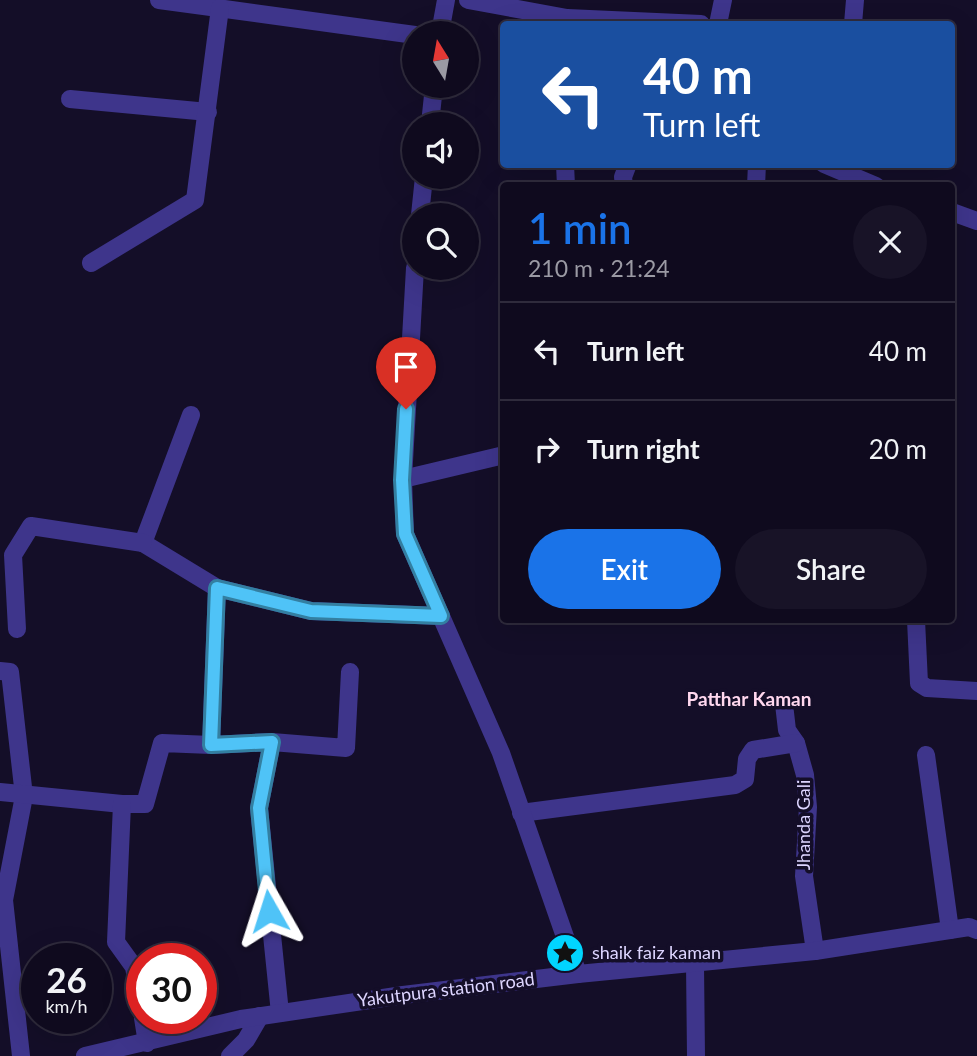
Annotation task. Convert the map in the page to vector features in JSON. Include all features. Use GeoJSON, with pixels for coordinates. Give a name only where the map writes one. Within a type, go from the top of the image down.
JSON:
{"type":"FeatureCollection","features":[{"type":"Feature","properties":{"kind":"street"},"geometry":{"type":"LineString","coordinates":[[159,0],[402,33]]}},
{"type":"Feature","properties":{"kind":"street"},"geometry":{"type":"LineString","coordinates":[[442,21],[446,0]]}},
{"type":"Feature","properties":{"kind":"street"},"geometry":{"type":"LineString","coordinates":[[468,0],[567,21]]}},
{"type":"Feature","properties":{"kind":"street"},"geometry":{"type":"LineString","coordinates":[[719,21],[723,0]]}},
{"type":"Feature","properties":{"kind":"street"},"geometry":{"type":"LineString","coordinates":[[853,21],[855,0]]}},
{"type":"Feature","properties":{"kind":"street"},"geometry":{"type":"LineString","coordinates":[[91,263],[195,200],[220,8]]}},
{"type":"Feature","properties":{"kind":"street"},"geometry":{"type":"LineString","coordinates":[[69,99],[208,112]]}},
{"type":"Feature","properties":{"kind":"street"},"geometry":{"type":"LineString","coordinates":[[833,168],[867,182]]}},
{"type":"Feature","properties":{"kind":"street"},"geometry":{"type":"LineString","coordinates":[[955,213],[977,221]]}},
{"type":"Feature","properties":{"kind":"street"},"geometry":{"type":"LineString","coordinates":[[414,280],[402,480],[405,534],[501,752],[578,974]]}},
{"type":"Feature","properties":{"kind":"street"},"geometry":{"type":"LineString","coordinates":[[143,543],[191,415]]}},
{"type":"Feature","properties":{"kind":"street"},"geometry":{"type":"LineString","coordinates":[[402,480],[500,455]]}},
{"type":"Feature","properties":{"kind":"street"},"geometry":{"type":"LineString","coordinates":[[17,629],[6,554],[31,526],[143,543],[217,588],[311,611],[441,616]]}},
{"type":"Feature","properties":{"kind":"street"},"geometry":{"type":"LineString","coordinates":[[211,745],[217,588]]}},
{"type":"Feature","properties":{"kind":"street"},"geometry":{"type":"LineString","coordinates":[[916,623],[919,682],[928,688],[977,691]]}},
{"type":"Feature","properties":{"kind":"street"},"geometry":{"type":"LineString","coordinates":[[0,671],[10,672],[23,796],[4,900],[21,1056]]}},
{"type":"Feature","properties":{"kind":"street"},"geometry":{"type":"LineString","coordinates":[[0,792],[145,804],[162,743],[211,745],[272,742],[346,748],[350,672]]}},
{"type":"Feature","properties":{"kind":"street","name":"Jhanda Gali"},"geometry":{"type":"LineString","coordinates":[[783,704],[786,730],[796,743],[805,775],[807,797],[804,876],[815,951]]}},
{"type":"Feature","properties":{"kind":"street"},"geometry":{"type":"LineString","coordinates":[[272,742],[259,808],[280,1013]]}},
{"type":"Feature","properties":{"kind":"street"},"geometry":{"type":"LineString","coordinates":[[522,813],[735,785],[745,779],[747,759],[753,750],[796,743]]}},
{"type":"Feature","properties":{"kind":"street"},"geometry":{"type":"LineString","coordinates":[[926,755],[950,930]]}},
{"type":"Feature","properties":{"kind":"street"},"geometry":{"type":"LineString","coordinates":[[122,804],[117,942],[126,955]]}},
{"type":"Feature","properties":{"kind":"street","name":"Yakutpura station road"},"geometry":{"type":"LineString","coordinates":[[88,1056],[260,1016],[417,993],[815,951],[974,927]]}},
{"type":"Feature","properties":{"kind":"street"},"geometry":{"type":"LineString","coordinates":[[695,964],[696,1056]]}},
{"type":"Feature","properties":{"kind":"street"},"geometry":{"type":"LineString","coordinates":[[230,1056],[246,1040],[260,1016]]}},
{"type":"Feature","properties":{"kind":"street"},"geometry":{"type":"LineString","coordinates":[[146,1034],[147,1043]]}},
{"type":"Feature","properties":{"kind":"place","name":"shaik faiz kaman"},"geometry":{"type":"Point","coordinates":[565,953]}},
{"type":"Feature","properties":{"kind":"district","name":"Patthar Kaman"},"geometry":{"type":"Point","coordinates":[749,699]}},
{"type":"Feature","properties":{"kind":"route"},"geometry":{"type":"LineString","coordinates":[[269,911],[259,808],[272,742],[211,745],[217,588],[311,611],[441,616],[405,534],[402,480],[406,409]]}}]}
